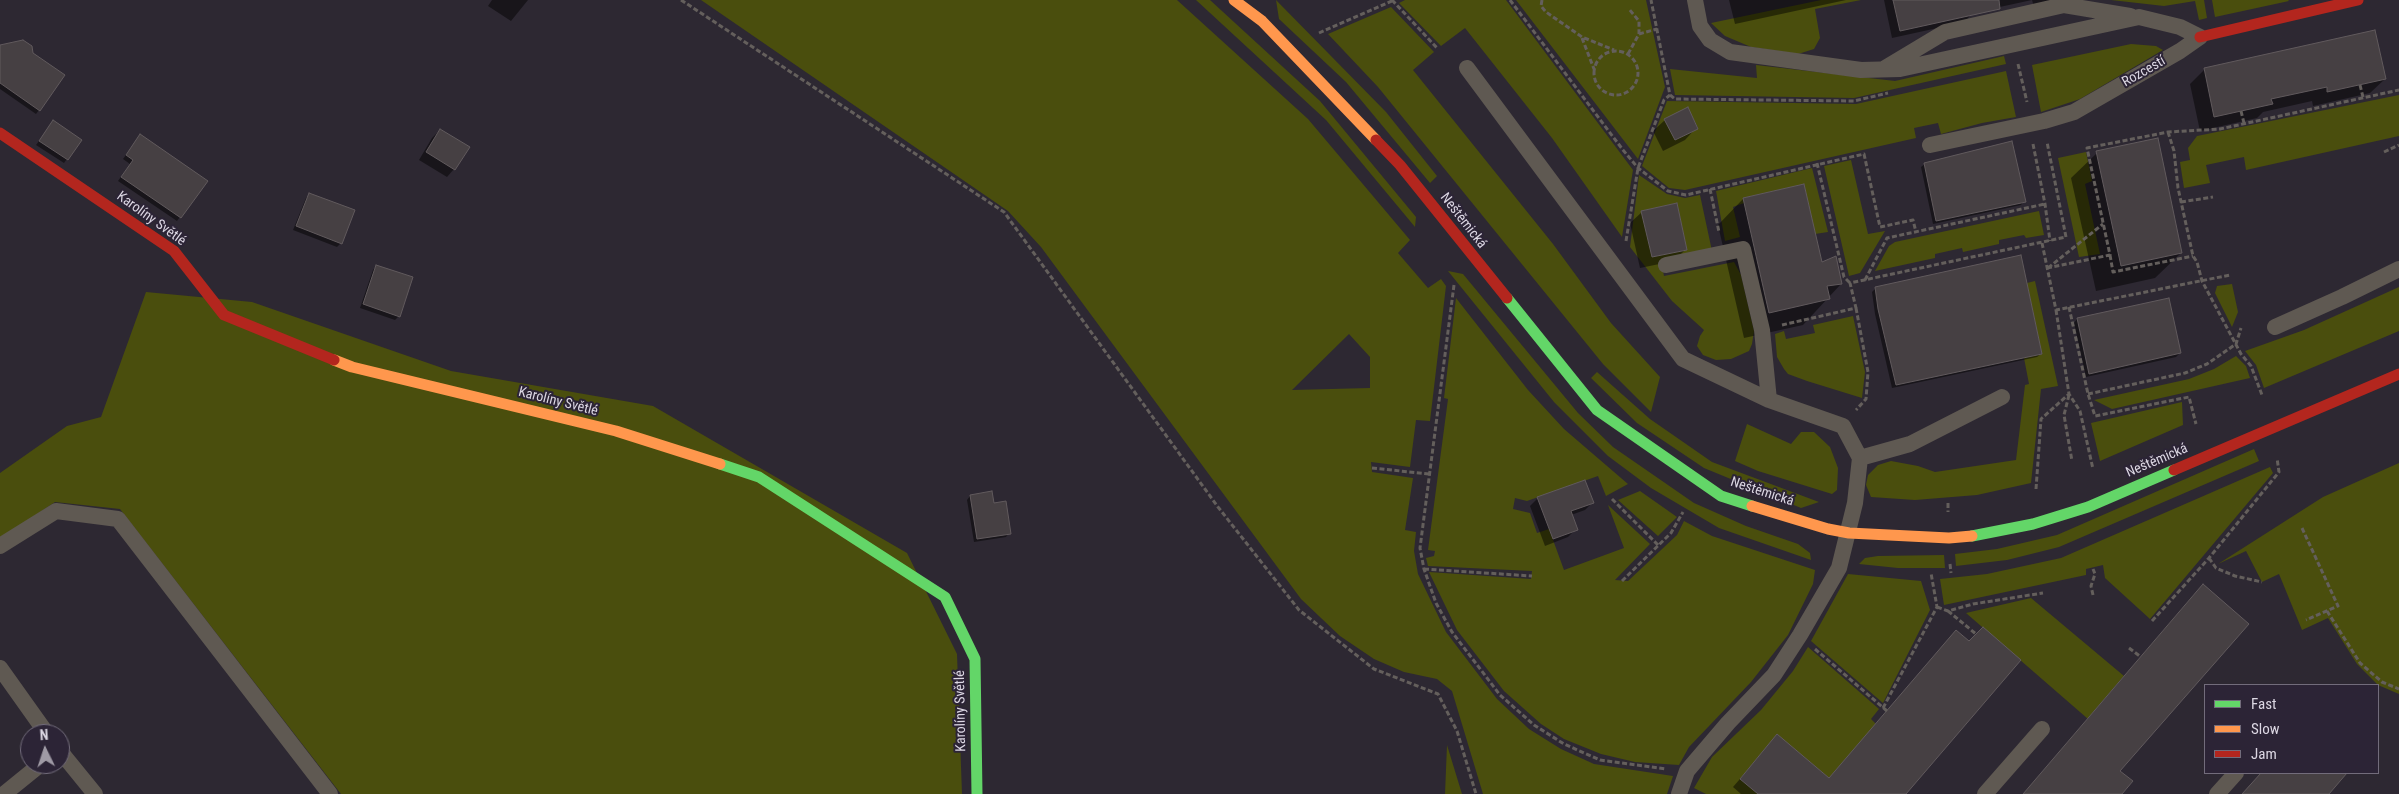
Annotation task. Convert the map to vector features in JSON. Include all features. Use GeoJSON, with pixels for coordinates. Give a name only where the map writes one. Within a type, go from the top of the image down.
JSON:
{"type":"FeatureCollection","features":[{"type":"Feature","properties":{"kind":"street","name":"Neštěmická"},"geometry":{"type":"LineString","coordinates":[[1234,0],[1262,21],[1400,165],[1597,410],[1721,496],[1828,529],[1849,533],[1949,538],[2033,524],[2088,507],[2399,374]]}},
{"type":"Feature","properties":{"kind":"street","name":"Rozcestí"},"geometry":{"type":"LineString","coordinates":[[2200,37],[2358,0]]}},
{"type":"Feature","properties":{"kind":"street","name":"Karolíny Světlé"},"geometry":{"type":"LineString","coordinates":[[0,133],[174,251],[224,315],[352,367],[616,431],[759,477],[945,597],[975,660],[977,794]]}},
{"type":"Feature","properties":{"kind":"lane"},"geometry":{"type":"LineString","coordinates":[[1262,21],[1264,0]]}},
{"type":"Feature","properties":{"kind":"lane"},"geometry":{"type":"LineString","coordinates":[[1695,0],[1700,26],[1710,40],[1730,52],[1861,70],[1900,69],[2139,17]]}},
{"type":"Feature","properties":{"kind":"lane"},"geometry":{"type":"LineString","coordinates":[[1882,69],[1945,32],[2064,5],[2139,17],[2180,27],[2200,37]]}},
{"type":"Feature","properties":{"kind":"lane","name":"Rozcestí"},"geometry":{"type":"LineString","coordinates":[[1930,145],[2044,121],[2074,112],[2180,51],[2200,37]]}},
{"type":"Feature","properties":{"kind":"lane"},"geometry":{"type":"LineString","coordinates":[[1467,68],[1683,359],[1770,400],[1843,426],[1860,458],[1855,503],[1839,568],[1774,675],[1728,723],[1687,771],[1679,794]]}},
{"type":"Feature","properties":{"kind":"lane"},"geometry":{"type":"LineString","coordinates":[[1666,265],[1743,249],[1762,330],[1770,400]]}},
{"type":"Feature","properties":{"kind":"lane"},"geometry":{"type":"LineString","coordinates":[[2275,327],[2399,269]]}},
{"type":"Feature","properties":{"kind":"lane"},"geometry":{"type":"LineString","coordinates":[[1860,458],[1910,444],[2002,397]]}},
{"type":"Feature","properties":{"kind":"lane"},"geometry":{"type":"LineString","coordinates":[[0,546],[56,511],[118,519],[330,794]]}},
{"type":"Feature","properties":{"kind":"lane"},"geometry":{"type":"LineString","coordinates":[[0,668],[40,724]]}},
{"type":"Feature","properties":{"kind":"lane"},"geometry":{"type":"LineString","coordinates":[[1985,794],[2042,728]]}},
{"type":"Feature","properties":{"kind":"lane"},"geometry":{"type":"LineString","coordinates":[[70,764],[94,794]]}},
{"type":"Feature","properties":{"kind":"lane"},"geometry":{"type":"LineString","coordinates":[[4,794],[29,774]]}},
{"type":"Feature","properties":{"kind":"lane"},"geometry":{"type":"LineString","coordinates":[[2217,794],[2235,774]]}},
{"type":"Feature","properties":{"kind":"path"},"geometry":{"type":"LineString","coordinates":[[681,0],[1004,212],[1218,507],[1298,610],[1374,669],[1438,694],[1457,731],[1476,794]]}},
{"type":"Feature","properties":{"kind":"path"},"geometry":{"type":"LineString","coordinates":[[1319,33],[1391,0],[1438,49]]}},
{"type":"Feature","properties":{"kind":"path"},"geometry":{"type":"LineString","coordinates":[[1510,0],[1638,168],[1668,191],[1686,195],[1817,163],[1864,154],[1880,227],[1913,220],[1916,232]]}},
{"type":"Feature","properties":{"kind":"path"},"geometry":{"type":"LineString","coordinates":[[1542,0],[1541,6],[1546,12],[1582,37],[1628,54],[1637,65],[1637,80],[1633,86],[1621,94],[1614,95],[1600,89],[1582,37]]}},
{"type":"Feature","properties":{"kind":"path"},"geometry":{"type":"LineString","coordinates":[[1626,241],[1638,168],[1664,100],[1670,96],[1650,0]]}},
{"type":"Feature","properties":{"kind":"path"},"geometry":{"type":"LineString","coordinates":[[1628,54],[1639,34],[1639,21],[1629,9]]}},
{"type":"Feature","properties":{"kind":"path"},"geometry":{"type":"LineString","coordinates":[[1639,34],[1657,29]]}},
{"type":"Feature","properties":{"kind":"path"},"geometry":{"type":"LineString","coordinates":[[1594,69],[1600,56],[1614,50]]}},
{"type":"Feature","properties":{"kind":"path"},"geometry":{"type":"LineString","coordinates":[[2019,68],[2028,105]]}},
{"type":"Feature","properties":{"kind":"path"},"geometry":{"type":"LineString","coordinates":[[2360,84],[2363,97]]}},
{"type":"Feature","properties":{"kind":"path"},"geometry":{"type":"LineString","coordinates":[[2193,256],[2114,272],[2087,148],[2168,132],[2220,129],[2399,90]]}},
{"type":"Feature","properties":{"kind":"path"},"geometry":{"type":"LineString","coordinates":[[2241,111],[2244,123]]}},
{"type":"Feature","properties":{"kind":"path"},"geometry":{"type":"LineString","coordinates":[[1850,283],[2066,238],[2044,121]]}},
{"type":"Feature","properties":{"kind":"path"},"geometry":{"type":"LineString","coordinates":[[2168,132],[2174,151],[2181,202],[2193,256],[2198,262],[2202,280],[2236,344],[2251,366],[2262,395]]}},
{"type":"Feature","properties":{"kind":"path"},"geometry":{"type":"LineString","coordinates":[[2032,139],[2045,204],[2050,241]]}},
{"type":"Feature","properties":{"kind":"path"},"geometry":{"type":"LineString","coordinates":[[2384,152],[2399,145]]}},
{"type":"Feature","properties":{"kind":"path"},"geometry":{"type":"LineString","coordinates":[[1817,163],[1844,277],[1850,283],[1868,372],[1866,399],[1843,426]]}},
{"type":"Feature","properties":{"kind":"path"},"geometry":{"type":"LineString","coordinates":[[1710,189],[1723,252]]}},
{"type":"Feature","properties":{"kind":"path"},"geometry":{"type":"LineString","coordinates":[[2181,202],[2213,197]]}},
{"type":"Feature","properties":{"kind":"path"},"geometry":{"type":"LineString","coordinates":[[1865,280],[1887,238],[2045,204]]}},
{"type":"Feature","properties":{"kind":"path"},"geometry":{"type":"LineString","coordinates":[[2047,268],[2103,224]]}},
{"type":"Feature","properties":{"kind":"path"},"geometry":{"type":"LineString","coordinates":[[2042,243],[2056,310],[2069,394],[2064,416],[2072,461]]}},
{"type":"Feature","properties":{"kind":"path"},"geometry":{"type":"LineString","coordinates":[[2047,268],[2110,255]]}},
{"type":"Feature","properties":{"kind":"path"},"geometry":{"type":"LineString","coordinates":[[2056,310],[2230,275]]}},
{"type":"Feature","properties":{"kind":"path"},"geometry":{"type":"LineString","coordinates":[[1454,285],[1420,548],[1424,569],[1436,603],[1452,632],[1500,695],[1534,725],[1564,744],[1600,760],[1687,771]]}},
{"type":"Feature","properties":{"kind":"path"},"geometry":{"type":"LineString","coordinates":[[2069,307],[2088,394],[2095,416],[2189,397],[2196,424]]}},
{"type":"Feature","properties":{"kind":"path"},"geometry":{"type":"LineString","coordinates":[[1762,330],[1856,308]]}},
{"type":"Feature","properties":{"kind":"path"},"geometry":{"type":"LineString","coordinates":[[2088,394],[2185,373],[2207,364],[2236,344],[2241,328]]}},
{"type":"Feature","properties":{"kind":"path"},"geometry":{"type":"LineString","coordinates":[[2069,394],[2080,411],[2093,469]]}},
{"type":"Feature","properties":{"kind":"path"},"geometry":{"type":"LineString","coordinates":[[2036,489],[2041,419],[2069,394]]}},
{"type":"Feature","properties":{"kind":"path"},"geometry":{"type":"LineString","coordinates":[[2152,621],[2209,558],[2279,472],[2277,458]]}},
{"type":"Feature","properties":{"kind":"path"},"geometry":{"type":"LineString","coordinates":[[1372,468],[1429,474]]}},
{"type":"Feature","properties":{"kind":"path"},"geometry":{"type":"LineString","coordinates":[[1612,499],[1658,545]]}},
{"type":"Feature","properties":{"kind":"path"},"geometry":{"type":"LineString","coordinates":[[1622,581],[1671,533],[1683,512]]}},
{"type":"Feature","properties":{"kind":"path"},"geometry":{"type":"LineString","coordinates":[[2302,528],[2338,606],[2306,620]]}},
{"type":"Feature","properties":{"kind":"path"},"geometry":{"type":"LineString","coordinates":[[2209,558],[2216,568],[2236,576],[2262,582]]}},
{"type":"Feature","properties":{"kind":"path"},"geometry":{"type":"LineString","coordinates":[[1424,569],[1532,576]]}},
{"type":"Feature","properties":{"kind":"path"},"geometry":{"type":"LineString","coordinates":[[2093,595],[2091,586],[2095,574],[2094,569]]}},
{"type":"Feature","properties":{"kind":"path"},"geometry":{"type":"LineString","coordinates":[[1883,708],[1937,607],[1931,573]]}},
{"type":"Feature","properties":{"kind":"path"},"geometry":{"type":"LineString","coordinates":[[1948,611],[1981,603],[2043,593]]}},
{"type":"Feature","properties":{"kind":"path"},"geometry":{"type":"LineString","coordinates":[[1937,607],[1948,611],[1976,634]]}},
{"type":"Feature","properties":{"kind":"path"},"geometry":{"type":"LineString","coordinates":[[2327,611],[2360,663],[2382,682],[2399,689]]}},
{"type":"Feature","properties":{"kind":"path"},"geometry":{"type":"LineString","coordinates":[[1800,635],[1887,711]]}},
{"type":"Feature","properties":{"kind":"path"},"geometry":{"type":"LineString","coordinates":[[2129,648],[2141,657]]}},
{"type":"Feature","properties":{"kind":"shaded area"},"geometry":{"type":"Polygon","coordinates":[[[701,0],[1177,0],[1308,119],[1410,240],[1398,253],[1428,288],[1441,279],[1446,286],[1430,421],[1416,420],[1410,467],[1371,462],[1372,472],[1413,478],[1405,530],[1416,532],[1414,551],[1418,574],[1446,632],[1497,699],[1529,729],[1561,749],[1594,764],[1673,776],[1667,794],[1483,794],[1452,691],[1437,679],[1404,672],[1374,659],[1340,636],[1301,599],[1041,247],[1008,211],[701,0]],[[1349,334],[1292,390],[1370,388],[1370,357],[1349,334]]]}},
{"type":"Feature","properties":{"kind":"shaded area"},"geometry":{"type":"Polygon","coordinates":[[[1196,0],[1210,0],[1320,101],[1416,217],[1415,227],[1326,120],[1196,0]]]}},
{"type":"Feature","properties":{"kind":"shaded area"},"geometry":{"type":"Polygon","coordinates":[[[1276,0],[1386,112],[1437,176],[1430,183],[1346,82],[1279,19],[1276,0]]]}},
{"type":"Feature","properties":{"kind":"shaded area"},"geometry":{"type":"Polygon","coordinates":[[[1405,0],[1506,0],[1633,170],[1622,237],[1552,138],[1465,28],[1441,46],[1399,3],[1405,0]]]}},
{"type":"Feature","properties":{"kind":"shaded area"},"geometry":{"type":"Polygon","coordinates":[[[1516,0],[1646,0],[1665,87],[1638,159],[1516,0]]]}},
{"type":"Feature","properties":{"kind":"shaded area"},"geometry":{"type":"Polygon","coordinates":[[[1821,0],[1861,0],[1815,9],[1820,38],[1814,49],[1798,54],[1751,47],[1725,36],[1711,23],[1821,0]]]}},
{"type":"Feature","properties":{"kind":"shaded area"},"geometry":{"type":"Polygon","coordinates":[[[2111,0],[2204,0],[2207,18],[2199,20],[2195,1],[2164,6],[2111,0]]]}},
{"type":"Feature","properties":{"kind":"shaded area"},"geometry":{"type":"Polygon","coordinates":[[[2212,0],[2288,0],[2289,1],[2215,17],[2212,0]]]}},
{"type":"Feature","properties":{"kind":"shaded area"},"geometry":{"type":"Polygon","coordinates":[[[1391,7],[1434,52],[1413,70],[1553,244],[1611,323],[1660,377],[1651,412],[1603,364],[1378,87],[1328,34],[1391,7]]]}},
{"type":"Feature","properties":{"kind":"shaded area"},"geometry":{"type":"Polygon","coordinates":[[[2131,44],[2156,46],[2163,50],[2080,99],[2041,112],[2032,65],[2131,44]]]}},
{"type":"Feature","properties":{"kind":"shaded area"},"geometry":{"type":"Polygon","coordinates":[[[2004,56],[2006,64],[1854,98],[1675,95],[1670,69],[1757,78],[1756,65],[1895,81],[2004,56]]]}},
{"type":"Feature","properties":{"kind":"shaded area"},"geometry":{"type":"Polygon","coordinates":[[[2006,71],[2016,117],[1982,123],[1941,134],[1938,123],[1914,128],[1916,138],[1685,190],[1669,188],[1642,166],[1667,101],[1856,104],[2006,71]],[[1688,108],[1664,119],[1675,140],[1698,128],[1688,108]]]}},
{"type":"Feature","properties":{"kind":"shaded area"},"geometry":{"type":"Polygon","coordinates":[[[2399,95],[2399,136],[2246,170],[2244,157],[2206,165],[2210,183],[2184,188],[2180,162],[2190,160],[2188,148],[2197,136],[2399,95]]]}},
{"type":"Feature","properties":{"kind":"shaded area"},"geometry":{"type":"Polygon","coordinates":[[[2086,152],[2092,181],[2085,184],[2100,254],[2079,257],[2058,158],[2086,152]]]}},
{"type":"Feature","properties":{"kind":"shaded area"},"geometry":{"type":"Polygon","coordinates":[[[1851,160],[1868,234],[1885,231],[1860,273],[1849,276],[1824,166],[1851,160]]]}},
{"type":"Feature","properties":{"kind":"shaded area"},"geometry":{"type":"Polygon","coordinates":[[[1812,168],[1828,232],[1815,234],[1804,184],[1743,198],[1744,203],[1733,207],[1740,237],[1725,241],[1716,191],[1812,168]]]}},
{"type":"Feature","properties":{"kind":"shaded area"},"geometry":{"type":"Polygon","coordinates":[[[1639,175],[1667,194],[1685,198],[1700,195],[1712,251],[1661,262],[1664,276],[1734,262],[1741,275],[1754,331],[1749,351],[1731,359],[1716,360],[1703,355],[1697,346],[1704,330],[1672,301],[1630,247],[1639,175]],[[1677,203],[1641,211],[1652,257],[1687,250],[1677,203]]]}},
{"type":"Feature","properties":{"kind":"shaded area"},"geometry":{"type":"Polygon","coordinates":[[[2039,211],[2044,235],[2026,238],[2024,235],[1999,240],[1999,244],[1963,252],[1962,248],[1935,254],[1935,258],[1875,271],[1889,246],[1895,242],[2039,211]]]}},
{"type":"Feature","properties":{"kind":"shaded area"},"geometry":{"type":"Polygon","coordinates":[[[1448,271],[1463,274],[1578,413],[1613,447],[1694,503],[1746,526],[1798,544],[1810,553],[1811,560],[1719,528],[1651,488],[1608,456],[1554,402],[1448,271]]]}},
{"type":"Feature","properties":{"kind":"shaded area"},"geometry":{"type":"Polygon","coordinates":[[[2035,281],[2058,386],[2041,389],[2031,483],[1977,495],[1915,500],[1871,497],[1866,485],[1868,475],[1878,465],[1891,461],[1918,466],[1935,472],[2016,460],[2025,385],[2029,384],[2024,358],[2042,354],[2027,283],[2035,281]]]}},
{"type":"Feature","properties":{"kind":"shaded area"},"geometry":{"type":"Polygon","coordinates":[[[2232,284],[2238,312],[2232,327],[2215,293],[2217,286],[2232,284]]]}},
{"type":"Feature","properties":{"kind":"shaded area"},"geometry":{"type":"Polygon","coordinates":[[[2399,287],[2399,331],[2264,388],[2256,365],[2245,351],[2304,330],[2399,287]]]}},
{"type":"Feature","properties":{"kind":"shaded area"},"geometry":{"type":"Polygon","coordinates":[[[146,292],[252,302],[451,371],[653,406],[907,553],[957,654],[962,794],[341,794],[120,509],[55,502],[0,539],[0,473],[67,426],[101,417],[146,292]]]}},
{"type":"Feature","properties":{"kind":"shaded area"},"geometry":{"type":"Polygon","coordinates":[[[1456,298],[1528,390],[1564,429],[1628,484],[1606,496],[1598,476],[1527,501],[1515,498],[1513,509],[1530,513],[1537,533],[1549,529],[1564,570],[1624,548],[1608,505],[1650,544],[1615,580],[1628,581],[1677,535],[1684,521],[1712,536],[1815,570],[1813,584],[1788,635],[1751,682],[1689,747],[1679,765],[1635,762],[1601,754],[1564,739],[1541,724],[1504,691],[1457,630],[1429,572],[1531,579],[1532,571],[1428,566],[1426,558],[1434,556],[1435,551],[1428,550],[1448,399],[1444,398],[1456,298]]]}},
{"type":"Feature","properties":{"kind":"shaded area"},"geometry":{"type":"Polygon","coordinates":[[[1853,316],[1865,372],[1862,398],[1788,374],[1777,357],[1775,334],[1784,331],[1786,339],[1815,333],[1813,325],[1853,316]]]}},
{"type":"Feature","properties":{"kind":"shaded area"},"geometry":{"type":"Polygon","coordinates":[[[2236,356],[2246,366],[2250,378],[2112,409],[2094,400],[2189,379],[2214,369],[2236,356]]]}},
{"type":"Feature","properties":{"kind":"shaded area"},"geometry":{"type":"Polygon","coordinates":[[[1597,372],[1650,419],[1712,462],[1819,502],[1801,508],[1704,468],[1637,423],[1591,378],[1597,372]]]}},
{"type":"Feature","properties":{"kind":"shaded area"},"geometry":{"type":"Polygon","coordinates":[[[2182,402],[2183,425],[2100,461],[2091,423],[2182,402]]]}},
{"type":"Feature","properties":{"kind":"shaded area"},"geometry":{"type":"Polygon","coordinates":[[[1747,424],[1791,444],[1801,432],[1814,432],[1830,447],[1838,468],[1837,490],[1832,494],[1758,471],[1735,461],[1747,424]]]}},
{"type":"Feature","properties":{"kind":"shaded area"},"geometry":{"type":"Polygon","coordinates":[[[2254,449],[2259,461],[2059,547],[2007,560],[1956,566],[1955,554],[1997,549],[2057,535],[2254,449]]]}},
{"type":"Feature","properties":{"kind":"shaded area"},"geometry":{"type":"Polygon","coordinates":[[[2399,463],[2399,694],[2379,685],[2357,664],[2328,618],[2302,630],[2279,574],[2262,582],[2246,551],[2218,564],[2323,497],[2399,463]]]}},
{"type":"Feature","properties":{"kind":"shaded area"},"geometry":{"type":"Polygon","coordinates":[[[2270,467],[2273,473],[2150,619],[2105,578],[2103,565],[2086,569],[2086,575],[1944,605],[1940,579],[1987,574],[2061,558],[2270,467]]]}},
{"type":"Feature","properties":{"kind":"shaded area"},"geometry":{"type":"Polygon","coordinates":[[[1640,491],[1677,517],[1658,536],[1618,500],[1640,491]]]}},
{"type":"Feature","properties":{"kind":"shaded area"},"geometry":{"type":"Polygon","coordinates":[[[1944,555],[1945,568],[1898,568],[1859,564],[1865,558],[1878,556],[1944,555]]]}},
{"type":"Feature","properties":{"kind":"shaded area"},"geometry":{"type":"Polygon","coordinates":[[[1848,574],[1921,581],[1930,610],[1883,703],[1811,641],[1848,574]]]}},
{"type":"Feature","properties":{"kind":"shaded area"},"geometry":{"type":"Polygon","coordinates":[[[2031,598],[2124,676],[2088,719],[1966,613],[2031,598]]]}},
{"type":"Feature","properties":{"kind":"shaded area"},"geometry":{"type":"Polygon","coordinates":[[[1808,647],[1879,709],[1871,719],[1876,724],[1829,778],[1777,735],[1740,779],[1758,794],[1706,794],[1694,788],[1712,757],[1761,710],[1793,671],[1808,647]]]}},
{"type":"Feature","properties":{"kind":"shaded area"},"geometry":{"type":"Polygon","coordinates":[[[1447,745],[1462,794],[1445,794],[1447,745]]]}},
{"type":"Feature","properties":{"kind":"building"},"geometry":{"type":"Polygon","coordinates":[[[1893,0],[1999,0],[2000,9],[1900,31],[1893,0]]]}},
{"type":"Feature","properties":{"kind":"building"},"geometry":{"type":"Polygon","coordinates":[[[2375,30],[2386,79],[2327,92],[2327,87],[2271,99],[2273,104],[2214,117],[2204,68],[2375,30]]]}},
{"type":"Feature","properties":{"kind":"building"},"geometry":{"type":"Polygon","coordinates":[[[23,40],[32,46],[33,53],[65,75],[40,111],[0,83],[0,45],[23,40]]]}},
{"type":"Feature","properties":{"kind":"building"},"geometry":{"type":"Polygon","coordinates":[[[1688,107],[1698,129],[1675,140],[1664,119],[1688,107]]]}},
{"type":"Feature","properties":{"kind":"building"},"geometry":{"type":"Polygon","coordinates":[[[53,120],[82,140],[68,160],[39,141],[53,120]]]}},
{"type":"Feature","properties":{"kind":"building"},"geometry":{"type":"Polygon","coordinates":[[[440,129],[470,147],[455,170],[426,152],[440,129]]]}},
{"type":"Feature","properties":{"kind":"building"},"geometry":{"type":"Polygon","coordinates":[[[140,134],[208,181],[181,218],[121,177],[133,160],[126,155],[140,134]]]}},
{"type":"Feature","properties":{"kind":"building"},"geometry":{"type":"Polygon","coordinates":[[[2158,138],[2182,253],[2121,266],[2096,151],[2158,138]]]}},
{"type":"Feature","properties":{"kind":"building"},"geometry":{"type":"Polygon","coordinates":[[[2012,141],[2026,202],[1936,221],[1924,163],[2012,141]]]}},
{"type":"Feature","properties":{"kind":"building"},"geometry":{"type":"Polygon","coordinates":[[[1804,184],[1822,262],[1836,256],[1842,284],[1827,286],[1830,299],[1769,313],[1743,198],[1804,184]]]}},
{"type":"Feature","properties":{"kind":"building"},"geometry":{"type":"Polygon","coordinates":[[[309,193],[355,210],[342,244],[296,226],[309,193]]]}},
{"type":"Feature","properties":{"kind":"building"},"geometry":{"type":"Polygon","coordinates":[[[1677,203],[1687,250],[1652,257],[1641,211],[1677,203]]]}},
{"type":"Feature","properties":{"kind":"building"},"geometry":{"type":"Polygon","coordinates":[[[2021,255],[2042,354],[1896,385],[1878,309],[1875,287],[2021,255]]]}},
{"type":"Feature","properties":{"kind":"building"},"geometry":{"type":"Polygon","coordinates":[[[376,265],[413,277],[400,317],[363,304],[376,265]]]}},
{"type":"Feature","properties":{"kind":"building"},"geometry":{"type":"Polygon","coordinates":[[[2169,298],[2181,353],[2089,374],[2077,318],[2169,298]]]}},
{"type":"Feature","properties":{"kind":"building"},"geometry":{"type":"Polygon","coordinates":[[[1585,480],[1594,503],[1571,511],[1578,530],[1553,539],[1537,497],[1585,480]]]}},
{"type":"Feature","properties":{"kind":"building"},"geometry":{"type":"Polygon","coordinates":[[[992,491],[994,503],[1006,501],[1011,534],[977,539],[970,495],[992,491]]]}},
{"type":"Feature","properties":{"kind":"building"},"geometry":{"type":"Polygon","coordinates":[[[2203,584],[2249,624],[2120,771],[2133,781],[2122,794],[2023,794],[2203,584]]]}},
{"type":"Feature","properties":{"kind":"building"},"geometry":{"type":"Polygon","coordinates":[[[1983,627],[2021,660],[1906,794],[1758,794],[1740,779],[1777,734],[1829,778],[1956,630],[1969,641],[1983,627]]]}},
{"type":"Feature","properties":{"kind":"building"},"geometry":{"type":"Polygon","coordinates":[[[2260,774],[2346,774],[2329,794],[2242,794],[2260,774]]]}},
{"type":"Feature","properties":{"kind":"traffic: fast"},"geometry":{"type":"LineString","coordinates":[[1507,298],[1597,410],[1721,496],[1752,506]]}},
{"type":"Feature","properties":{"kind":"traffic: fast"},"geometry":{"type":"LineString","coordinates":[[720,464],[759,477],[945,597],[975,659],[977,794]]}},
{"type":"Feature","properties":{"kind":"traffic: fast"},"geometry":{"type":"LineString","coordinates":[[1972,536],[2033,524],[2088,507],[2174,470]]}},
{"type":"Feature","properties":{"kind":"traffic: slow"},"geometry":{"type":"LineString","coordinates":[[1234,0],[1262,21],[1376,140]]}},
{"type":"Feature","properties":{"kind":"traffic: slow"},"geometry":{"type":"LineString","coordinates":[[334,360],[352,367],[616,431],[720,464]]}},
{"type":"Feature","properties":{"kind":"traffic: slow"},"geometry":{"type":"LineString","coordinates":[[1752,506],[1828,529],[1849,533],[1949,538],[1972,536]]}},
{"type":"Feature","properties":{"kind":"traffic: jam"},"geometry":{"type":"LineString","coordinates":[[2200,37],[2358,0]]}},
{"type":"Feature","properties":{"kind":"traffic: jam"},"geometry":{"type":"LineString","coordinates":[[0,133],[174,251],[224,315],[334,360]]}},
{"type":"Feature","properties":{"kind":"traffic: jam"},"geometry":{"type":"LineString","coordinates":[[1376,140],[1400,165],[1507,298]]}},
{"type":"Feature","properties":{"kind":"traffic: jam"},"geometry":{"type":"LineString","coordinates":[[2174,470],[2399,374]]}}]}
